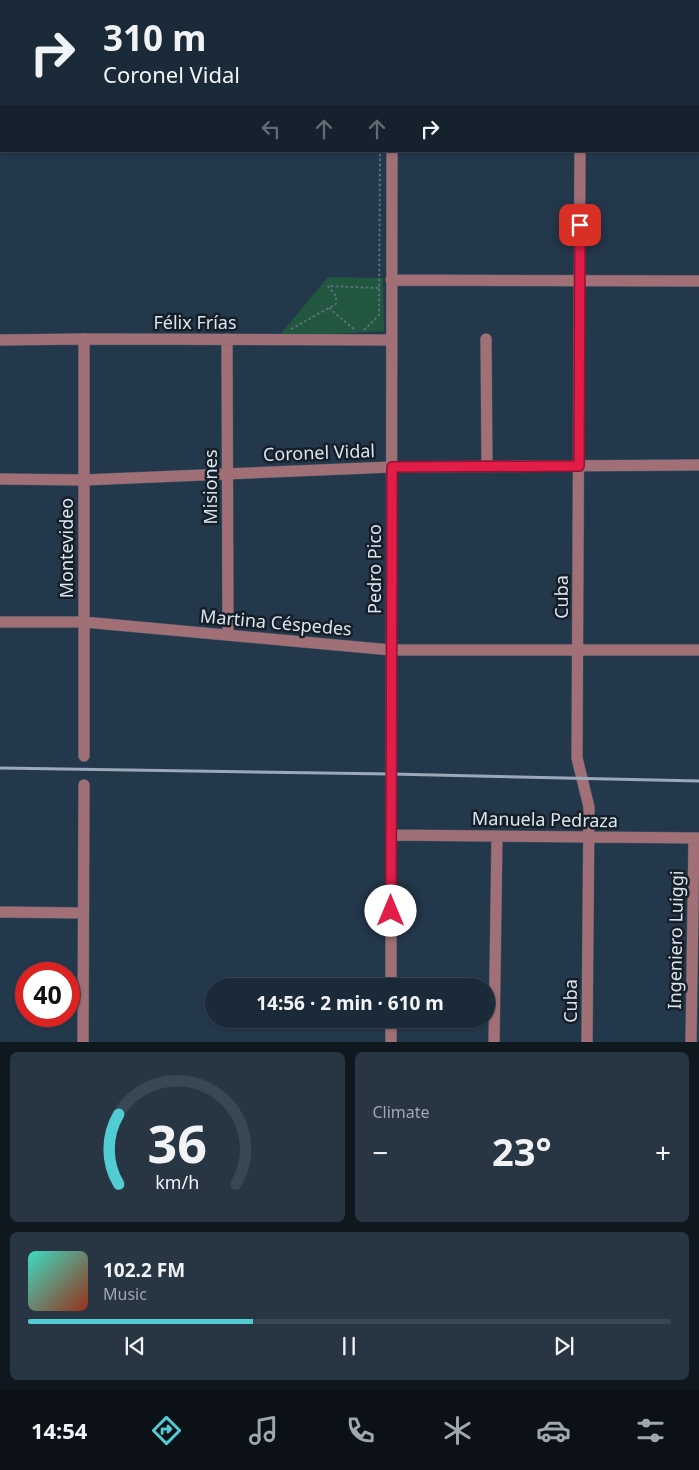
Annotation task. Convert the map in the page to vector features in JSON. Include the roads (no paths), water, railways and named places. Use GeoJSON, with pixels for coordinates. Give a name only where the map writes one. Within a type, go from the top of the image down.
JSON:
{"type":"FeatureCollection","features":[{"type":"Feature","properties":{"kind":"street","name":"Pedro Pico"},"geometry":{"type":"LineString","coordinates":[[391,978],[392,152]]}},
{"type":"Feature","properties":{"kind":"street","name":"Cuba"},"geometry":{"type":"LineString","coordinates":[[580,152],[578,758],[589,807],[587,1042]]}},
{"type":"Feature","properties":{"kind":"street"},"geometry":{"type":"LineString","coordinates":[[391,280],[699,281]]}},
{"type":"Feature","properties":{"kind":"street","name":"Montevideo"},"geometry":{"type":"LineString","coordinates":[[84,339],[84,756]]}},
{"type":"Feature","properties":{"kind":"street","name":"Misiones"},"geometry":{"type":"LineString","coordinates":[[227,339],[228,634]]}},
{"type":"Feature","properties":{"kind":"street"},"geometry":{"type":"LineString","coordinates":[[486,339],[487,466]]}},
{"type":"Feature","properties":{"kind":"street","name":"Félix Frías"},"geometry":{"type":"LineString","coordinates":[[0,340],[391,340]]}},
{"type":"Feature","properties":{"kind":"street","name":"Coronel Vidal"},"geometry":{"type":"LineString","coordinates":[[0,479],[84,480],[392,467],[699,465]]}},
{"type":"Feature","properties":{"kind":"street","name":"Martina Céspedes"},"geometry":{"type":"LineString","coordinates":[[0,622],[84,622],[391,650],[699,650]]}},
{"type":"Feature","properties":{"kind":"street"},"geometry":{"type":"LineString","coordinates":[[84,785],[84,1042]]}},
{"type":"Feature","properties":{"kind":"street","name":"Manuela Pedraza"},"geometry":{"type":"LineString","coordinates":[[391,835],[696,838]]}},
{"type":"Feature","properties":{"kind":"street"},"geometry":{"type":"LineString","coordinates":[[494,1042],[498,836]]}},
{"type":"Feature","properties":{"kind":"street","name":"Ingeniero Luiggi"},"geometry":{"type":"LineString","coordinates":[[691,1042],[696,838]]}},
{"type":"Feature","properties":{"kind":"street"},"geometry":{"type":"LineString","coordinates":[[0,912],[83,913]]}},
{"type":"Feature","properties":{"kind":"street"},"geometry":{"type":"LineString","coordinates":[[391,1028],[391,1042]]}},
{"type":"Feature","properties":{"kind":"railway"},"geometry":{"type":"LineString","coordinates":[[0,768],[699,781]]}}]}
